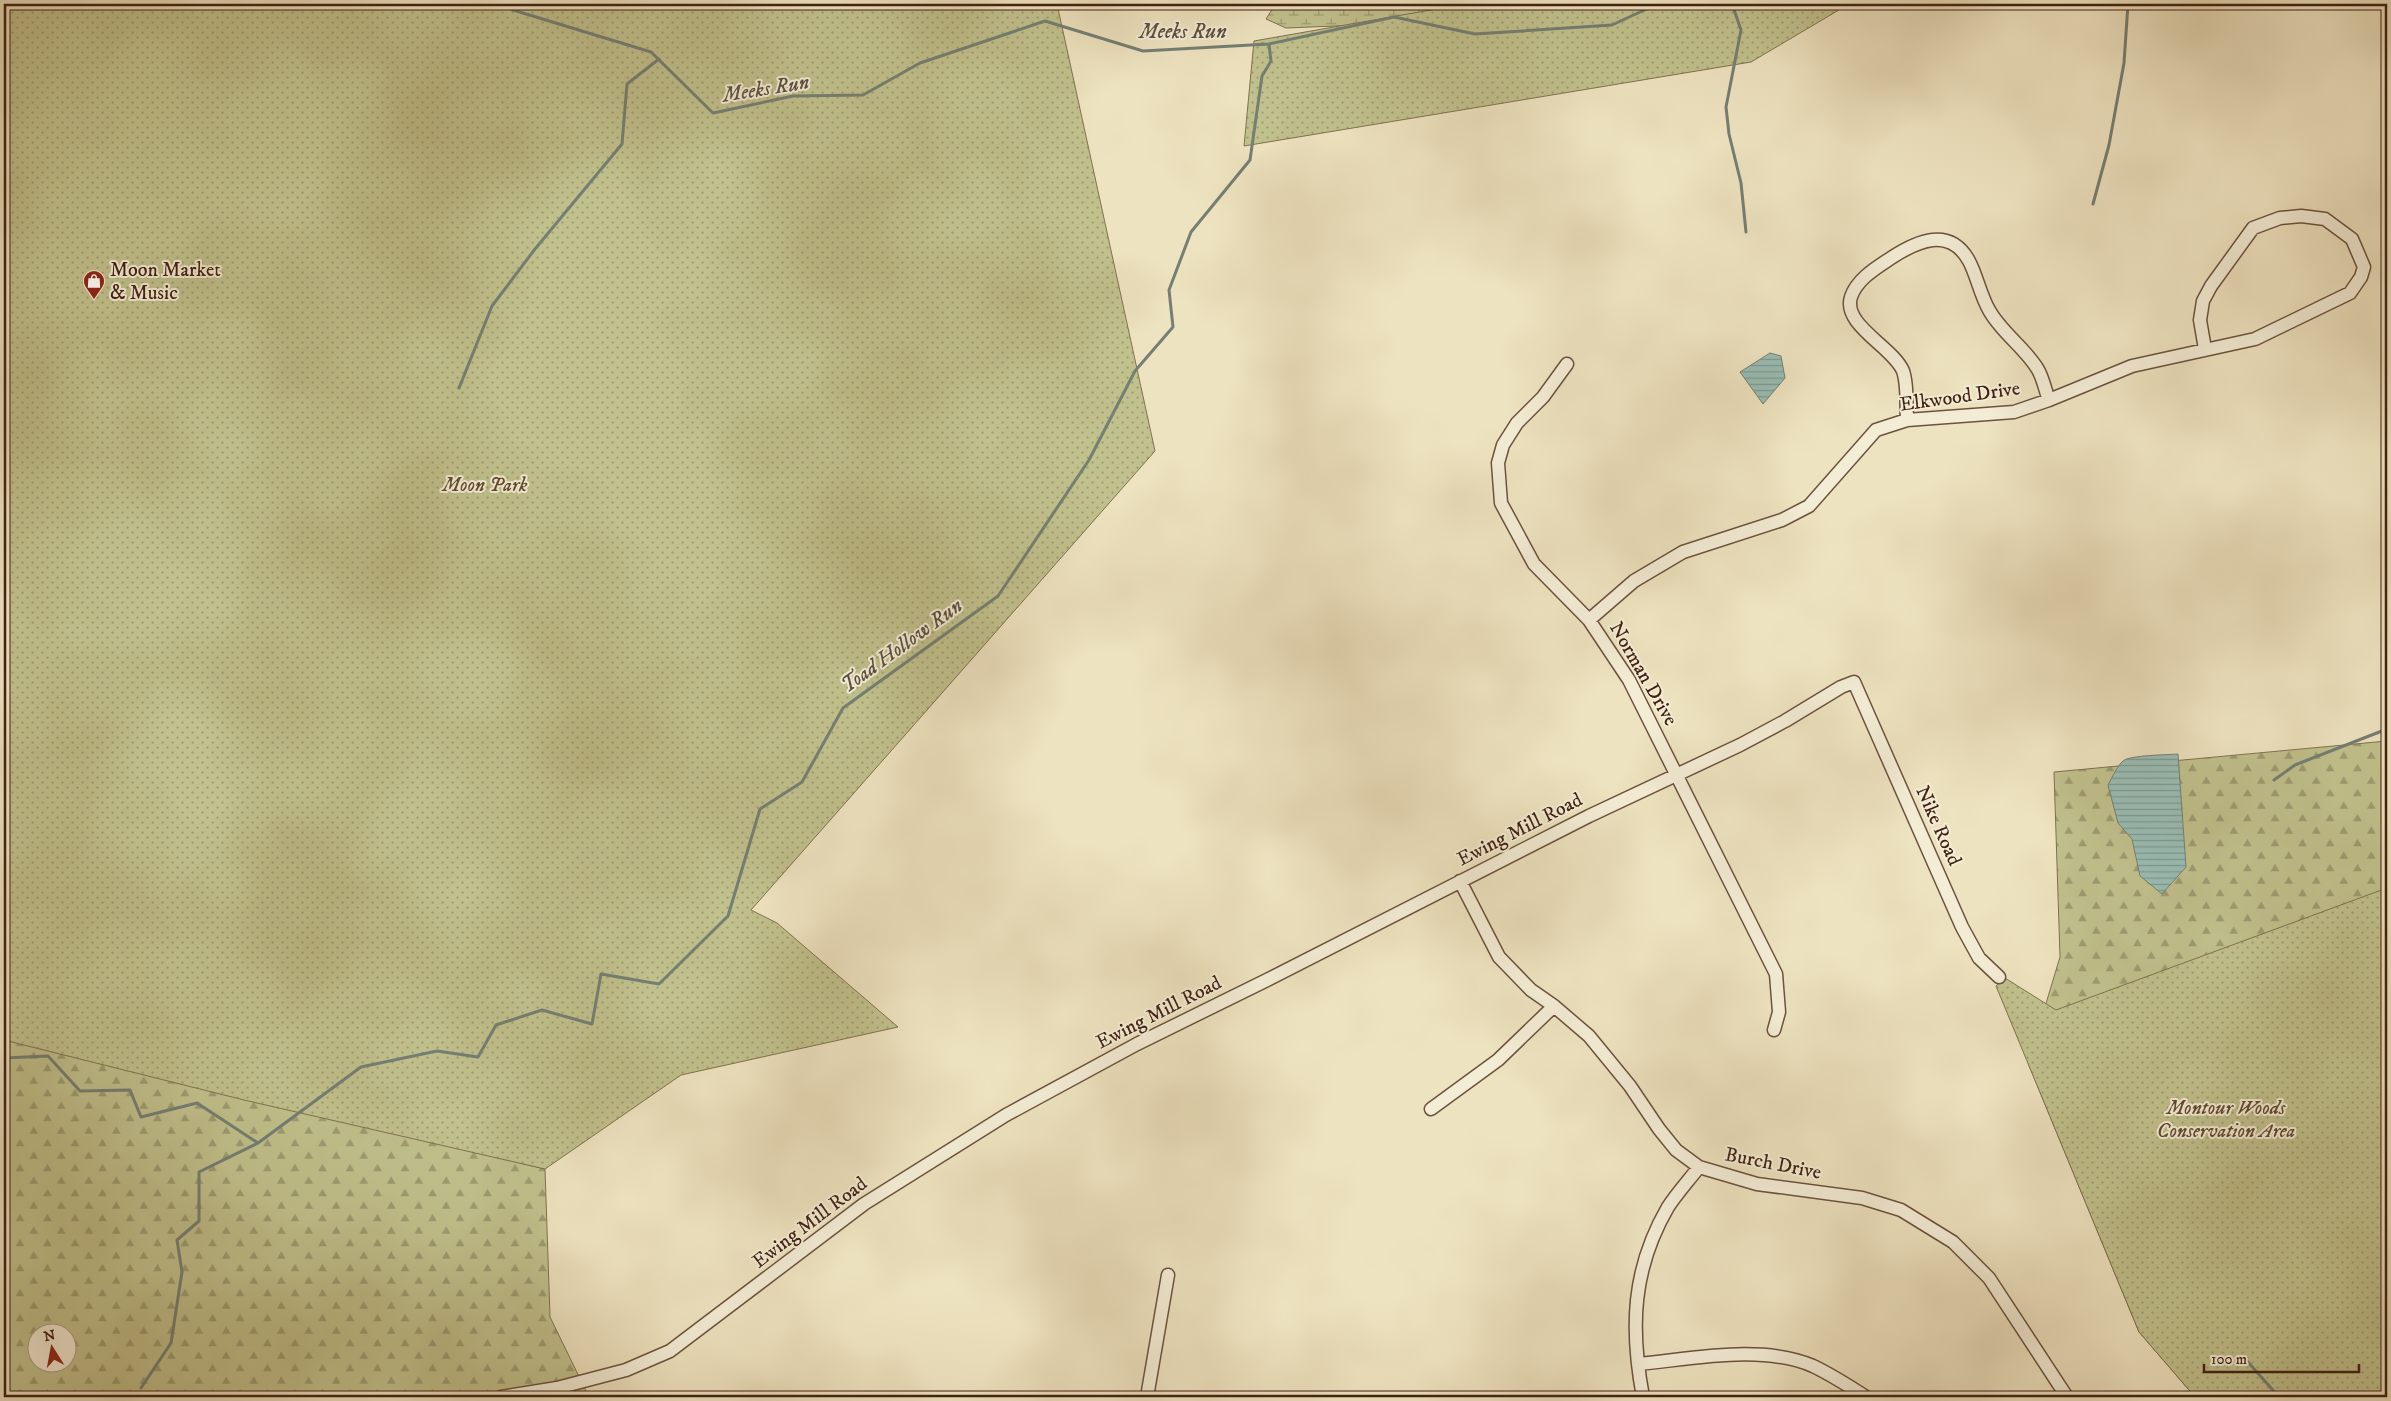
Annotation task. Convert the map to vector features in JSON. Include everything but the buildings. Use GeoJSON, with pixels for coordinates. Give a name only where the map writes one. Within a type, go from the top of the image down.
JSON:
{"type":"FeatureCollection","features":[{"type":"Feature","properties":{"kind":"street","name":"Elkwood Drive"},"geometry":{"type":"LineString","coordinates":[[1589,620],[1634,581],[1683,552],[1782,520],[1808,506],[1876,430],[1907,420],[2014,412],[2049,400],[2132,366],[2255,339],[2350,293],[2361,278],[2364,267],[2352,239],[2325,220],[2301,216],[2280,218],[2253,228],[2211,286],[2203,301],[2200,320],[2205,349]]}},
{"type":"Feature","properties":{"kind":"street"},"geometry":{"type":"LineString","coordinates":[[1907,420],[1904,372],[1893,354],[1856,323],[1851,311],[1851,298],[1865,276],[1894,256],[1926,240],[1939,239],[1949,241],[1960,248],[1969,260],[1989,310],[2038,368],[2049,400]]}},
{"type":"Feature","properties":{"kind":"street","name":"Norman Drive"},"geometry":{"type":"LineString","coordinates":[[1567,364],[1543,397],[1518,423],[1503,445],[1498,463],[1501,503],[1516,535],[1534,564],[1589,620],[1629,680],[1776,974],[1779,1012],[1774,1030]]}},
{"type":"Feature","properties":{"kind":"street","name":"Ewing Mill Road"},"geometry":{"type":"LineString","coordinates":[[501,1397],[557,1388],[626,1370],[670,1351],[864,1204],[1006,1115],[1137,1044],[1589,816],[1740,746],[1841,687],[1854,682]]}},
{"type":"Feature","properties":{"kind":"street","name":"Nike Road"},"geometry":{"type":"LineString","coordinates":[[1854,682],[1962,928],[1979,958],[1999,977]]}},
{"type":"Feature","properties":{"kind":"street","name":"Burch Drive"},"geometry":{"type":"LineString","coordinates":[[1460,881],[1499,957],[1531,990],[1554,1006],[1589,1036],[1630,1086],[1659,1129],[1676,1150],[1699,1167],[1757,1184],[1862,1198],[1901,1210],[1953,1242],[1989,1278],[2067,1397]]}},
{"type":"Feature","properties":{"kind":"street"},"geometry":{"type":"LineString","coordinates":[[1431,1109],[1498,1060],[1554,1006]]}},
{"type":"Feature","properties":{"kind":"street"},"geometry":{"type":"LineString","coordinates":[[1643,1397],[1635,1326],[1637,1296],[1644,1260],[1669,1207],[1699,1167]]}},
{"type":"Feature","properties":{"kind":"street"},"geometry":{"type":"LineString","coordinates":[[1147,1397],[1168,1275]]}},
{"type":"Feature","properties":{"kind":"street"},"geometry":{"type":"LineString","coordinates":[[1638,1364],[1719,1356],[1767,1355],[1811,1366],[1845,1383],[1866,1397]]}},
{"type":"Feature","properties":{"kind":"green space","name":"Moon Park"},"geometry":{"type":"Polygon","coordinates":[[[4,4],[1057,4],[1155,451],[751,910],[777,923],[898,1027],[681,1075],[545,1169],[244,1100],[4,1040],[4,4]]]}},
{"type":"Feature","properties":{"kind":"green space"},"geometry":{"type":"Polygon","coordinates":[[[1465,4],[1849,4],[1751,62],[1244,146],[1254,41],[1465,4]]]}},
{"type":"Feature","properties":{"kind":"green space"},"geometry":{"type":"Polygon","coordinates":[[[1536,4],[1461,21],[1286,28],[1266,19],[1275,5],[1536,4]]]}},
{"type":"Feature","properties":{"kind":"green space","name":"Montour Woods Conservation Area"},"geometry":{"type":"Polygon","coordinates":[[[2387,741],[2387,1397],[2195,1397],[2139,1332],[2028,1063],[2060,957],[2054,772],[2387,741]]]}},
{"type":"Feature","properties":{"kind":"green space","name":"Montour Woods Conservation Area"},"geometry":{"type":"Polygon","coordinates":[[[2387,888],[2387,1397],[2195,1397],[2139,1332],[1996,986],[2005,978],[2056,1010],[2387,888]]]}},
{"type":"Feature","properties":{"kind":"green space"},"geometry":{"type":"Polygon","coordinates":[[[4,1037],[545,1169],[550,1317],[587,1393],[572,1397],[4,1397],[4,1037]]]}},
{"type":"Feature","properties":{"kind":"water"},"geometry":{"type":"Polygon","coordinates":[[[1770,353],[1781,356],[1785,378],[1763,404],[1740,372],[1770,353]]]}},
{"type":"Feature","properties":{"kind":"water"},"geometry":{"type":"Polygon","coordinates":[[[2178,754],[2186,867],[2162,894],[2140,876],[2132,839],[2118,823],[2108,785],[2119,766],[2127,759],[2140,756],[2178,754]]]}},
{"type":"Feature","properties":{"kind":"waterway","name":"Meeks Run"},"geometry":{"type":"LineString","coordinates":[[502,4],[513,10],[651,52],[713,113],[793,96],[863,95],[920,63],[1045,21],[1143,51],[1269,44],[1394,17],[1475,34],[1612,25],[1653,6],[1668,4]]}},
{"type":"Feature","properties":{"kind":"waterway"},"geometry":{"type":"LineString","coordinates":[[1732,4],[1741,30],[1726,107],[1729,134],[1741,183],[1746,232]]}},
{"type":"Feature","properties":{"kind":"waterway"},"geometry":{"type":"LineString","coordinates":[[2093,204],[2109,145],[2124,63],[2128,4]]}},
{"type":"Feature","properties":{"kind":"waterway","name":"Toad Hollow Run"},"geometry":{"type":"LineString","coordinates":[[4,1058],[48,1056],[80,1091],[130,1090],[141,1117],[197,1103],[258,1143],[361,1067],[437,1051],[478,1057],[496,1025],[542,1010],[592,1024],[601,974],[659,984],[728,916],[760,809],[802,782],[843,708],[998,596],[1089,460],[1135,371],[1173,327],[1169,290],[1191,232],[1250,160],[1262,76],[1271,61],[1269,44]]}},
{"type":"Feature","properties":{"kind":"waterway"},"geometry":{"type":"LineString","coordinates":[[459,388],[492,306],[535,249],[622,144],[627,84],[659,59]]}},
{"type":"Feature","properties":{"kind":"waterway"},"geometry":{"type":"LineString","coordinates":[[2274,780],[2295,765],[2387,729]]}},
{"type":"Feature","properties":{"kind":"waterway"},"geometry":{"type":"LineString","coordinates":[[141,1388],[171,1343],[182,1272],[177,1240],[199,1221],[199,1172],[258,1143]]}},
{"type":"Feature","properties":{"kind":"waterway"},"geometry":{"type":"LineString","coordinates":[[2247,1361],[2279,1397]]}},
{"type":"Feature","properties":{"kind":"place","name":"Moon Market & Music"},"geometry":{"type":"Point","coordinates":[94,300]}}]}
